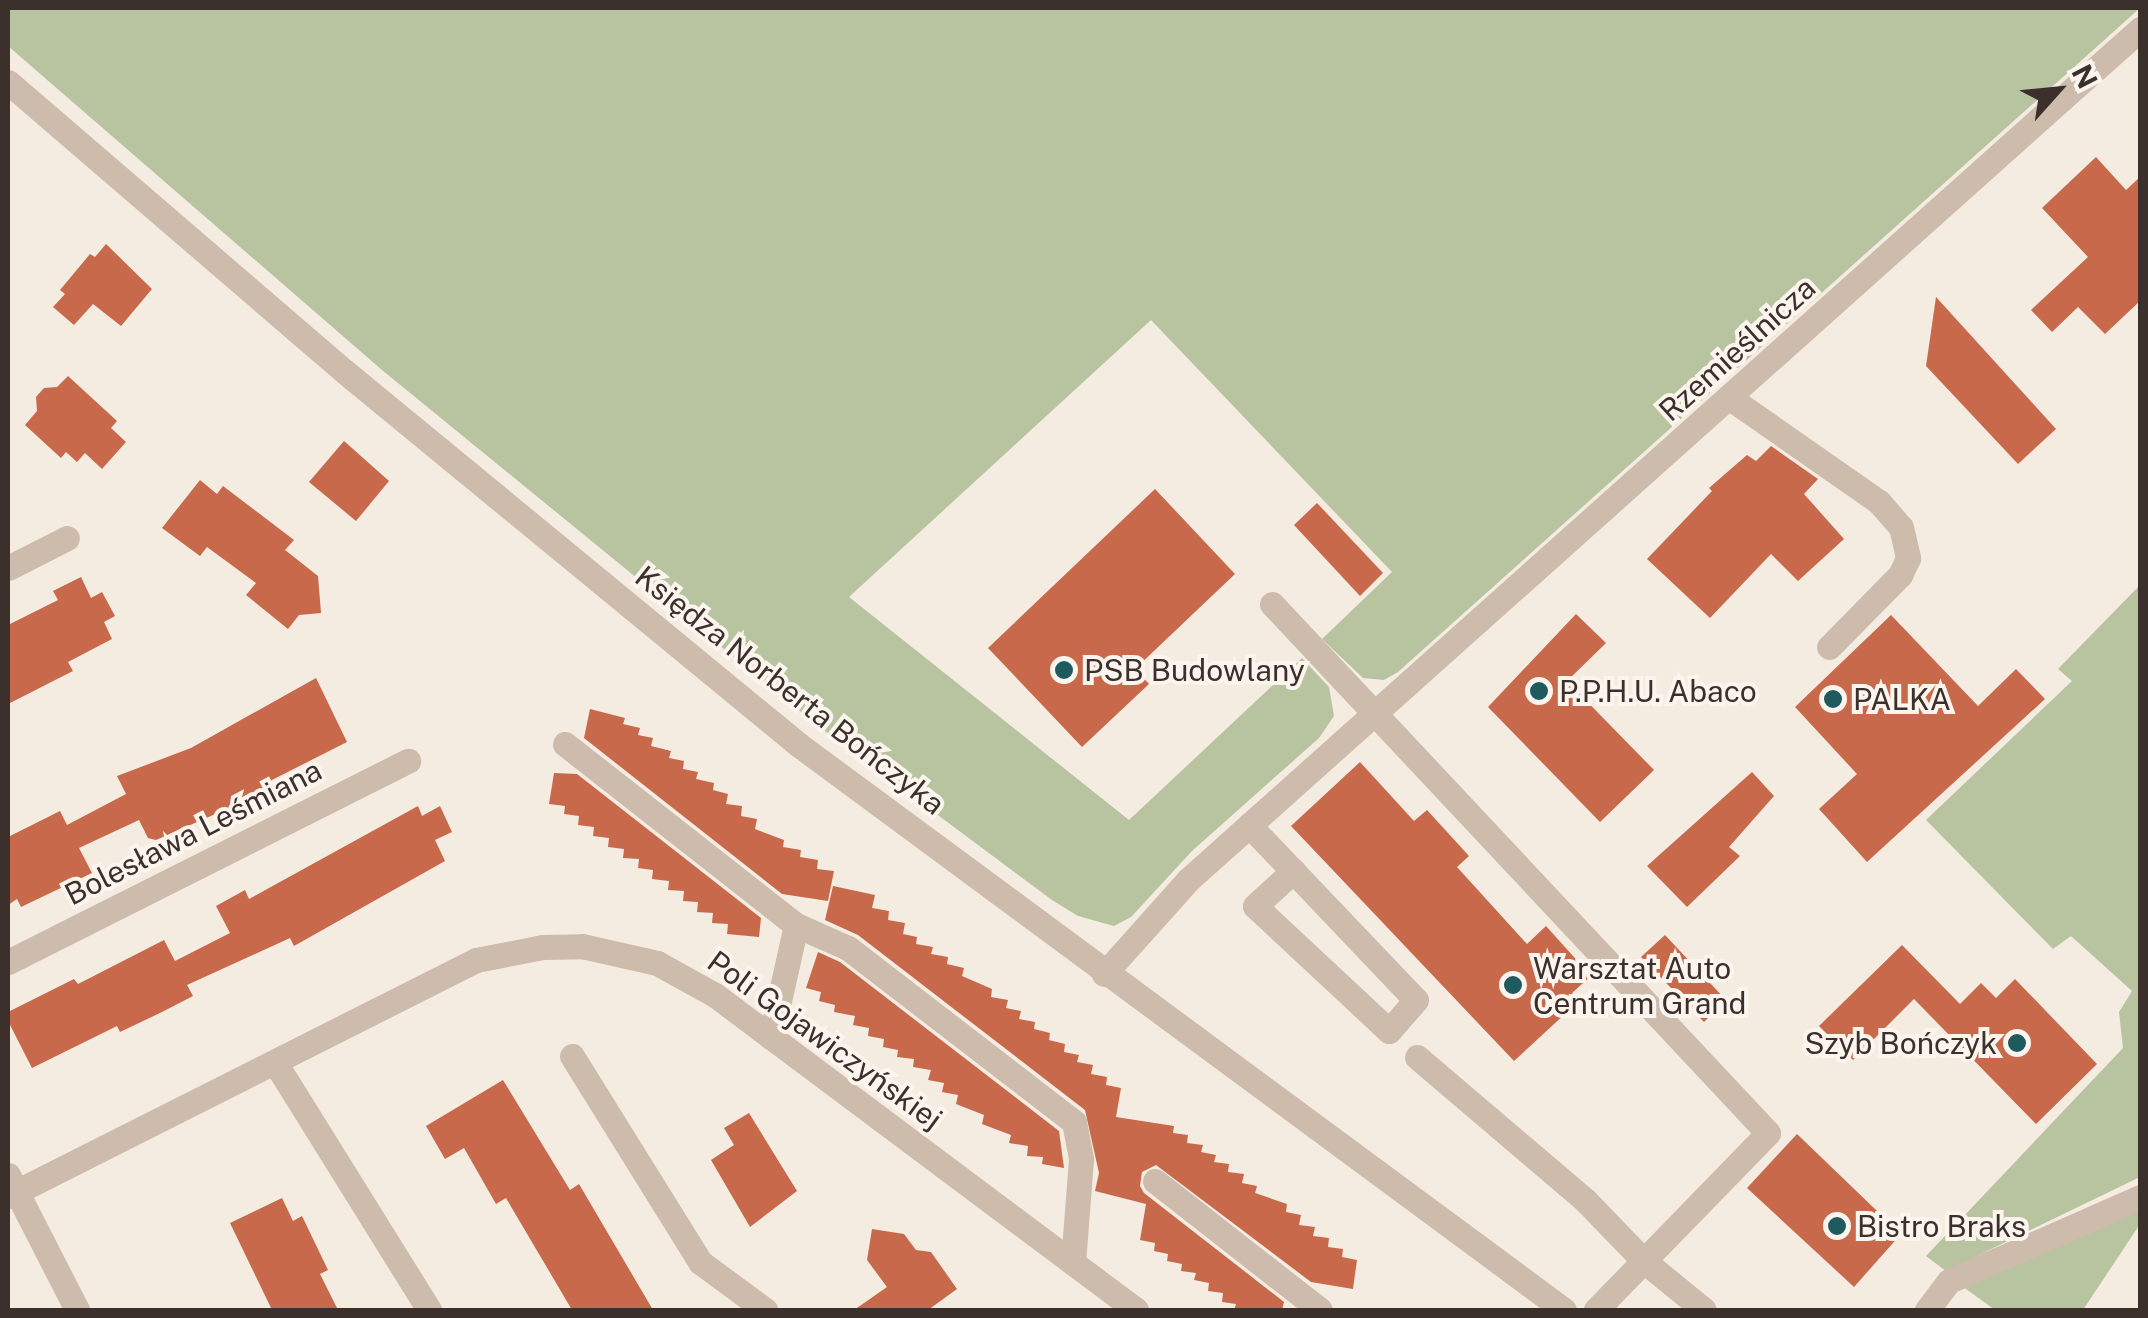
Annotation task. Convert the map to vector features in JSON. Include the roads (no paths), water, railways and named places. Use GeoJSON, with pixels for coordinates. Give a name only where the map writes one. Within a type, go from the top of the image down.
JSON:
{"type":"FeatureCollection","features":[{"type":"Feature","properties":{"kind":"street","name":"Rzemieślnicza"},"geometry":{"type":"LineString","coordinates":[[1104,974],[1188,880],[2140,29]]}},
{"type":"Feature","properties":{"kind":"street","name":"Księdza Norberta Bończyka"},"geometry":{"type":"LineString","coordinates":[[8,82],[344,371],[799,745],[1104,974],[1564,1310]]}},
{"type":"Feature","properties":{"kind":"street"},"geometry":{"type":"LineString","coordinates":[[1730,398],[1879,502],[1900,527],[1908,558],[1900,575],[1829,647]]}},
{"type":"Feature","properties":{"kind":"street"},"geometry":{"type":"LineString","coordinates":[[8,568],[66,538]]}},
{"type":"Feature","properties":{"kind":"street"},"geometry":{"type":"LineString","coordinates":[[1272,604],[1768,1133],[1596,1310]]}},
{"type":"Feature","properties":{"kind":"street"},"geometry":{"type":"LineString","coordinates":[[565,744],[796,924],[848,948],[1074,1122],[1081,1159],[1072,1263]]}},
{"type":"Feature","properties":{"kind":"street","name":"Bolesława Leśmiana"},"geometry":{"type":"LineString","coordinates":[[8,962],[408,761]]}},
{"type":"Feature","properties":{"kind":"street"},"geometry":{"type":"LineString","coordinates":[[1249,825],[1293,871],[1416,1000],[1389,1031],[1255,906],[1293,871]]}},
{"type":"Feature","properties":{"kind":"street"},"geometry":{"type":"LineString","coordinates":[[771,1036],[796,924]]}},
{"type":"Feature","properties":{"kind":"street","name":"Poli Gojawiczyńskiej"},"geometry":{"type":"LineString","coordinates":[[10,1188],[276,1064],[476,960],[543,947],[582,946],[657,964],[715,995],[1136,1310]]}},
{"type":"Feature","properties":{"kind":"street"},"geometry":{"type":"LineString","coordinates":[[572,1056],[700,1262],[765,1310]]}},
{"type":"Feature","properties":{"kind":"street"},"geometry":{"type":"LineString","coordinates":[[1417,1057],[1585,1200],[1644,1261],[1704,1310]]}},
{"type":"Feature","properties":{"kind":"street"},"geometry":{"type":"LineString","coordinates":[[276,1064],[429,1310]]}},
{"type":"Feature","properties":{"kind":"street"},"geometry":{"type":"LineString","coordinates":[[1155,1181],[1320,1310]]}},
{"type":"Feature","properties":{"kind":"street"},"geometry":{"type":"LineString","coordinates":[[10,1188],[78,1310]]}},
{"type":"Feature","properties":{"kind":"street"},"geometry":{"type":"LineString","coordinates":[[1927,1310],[1949,1281],[2140,1196]]}},
{"type":"Feature","properties":{"kind":"place","name":"PSB Budowlany"},"geometry":{"type":"Point","coordinates":[1064,670]}},
{"type":"Feature","properties":{"kind":"place","name":"P.P.H.U. Abaco"},"geometry":{"type":"Point","coordinates":[1539,691]}},
{"type":"Feature","properties":{"kind":"place","name":"PALKA"},"geometry":{"type":"Point","coordinates":[1833,699]}},
{"type":"Feature","properties":{"kind":"place","name":"Warsztat Auto Centrum Grand"},"geometry":{"type":"Point","coordinates":[1513,985]}},
{"type":"Feature","properties":{"kind":"place","name":"Szyb Bończyk"},"geometry":{"type":"Point","coordinates":[2017,1043]}},
{"type":"Feature","properties":{"kind":"place","name":"Bistro Braks"},"geometry":{"type":"Point","coordinates":[1837,1226]}}]}
